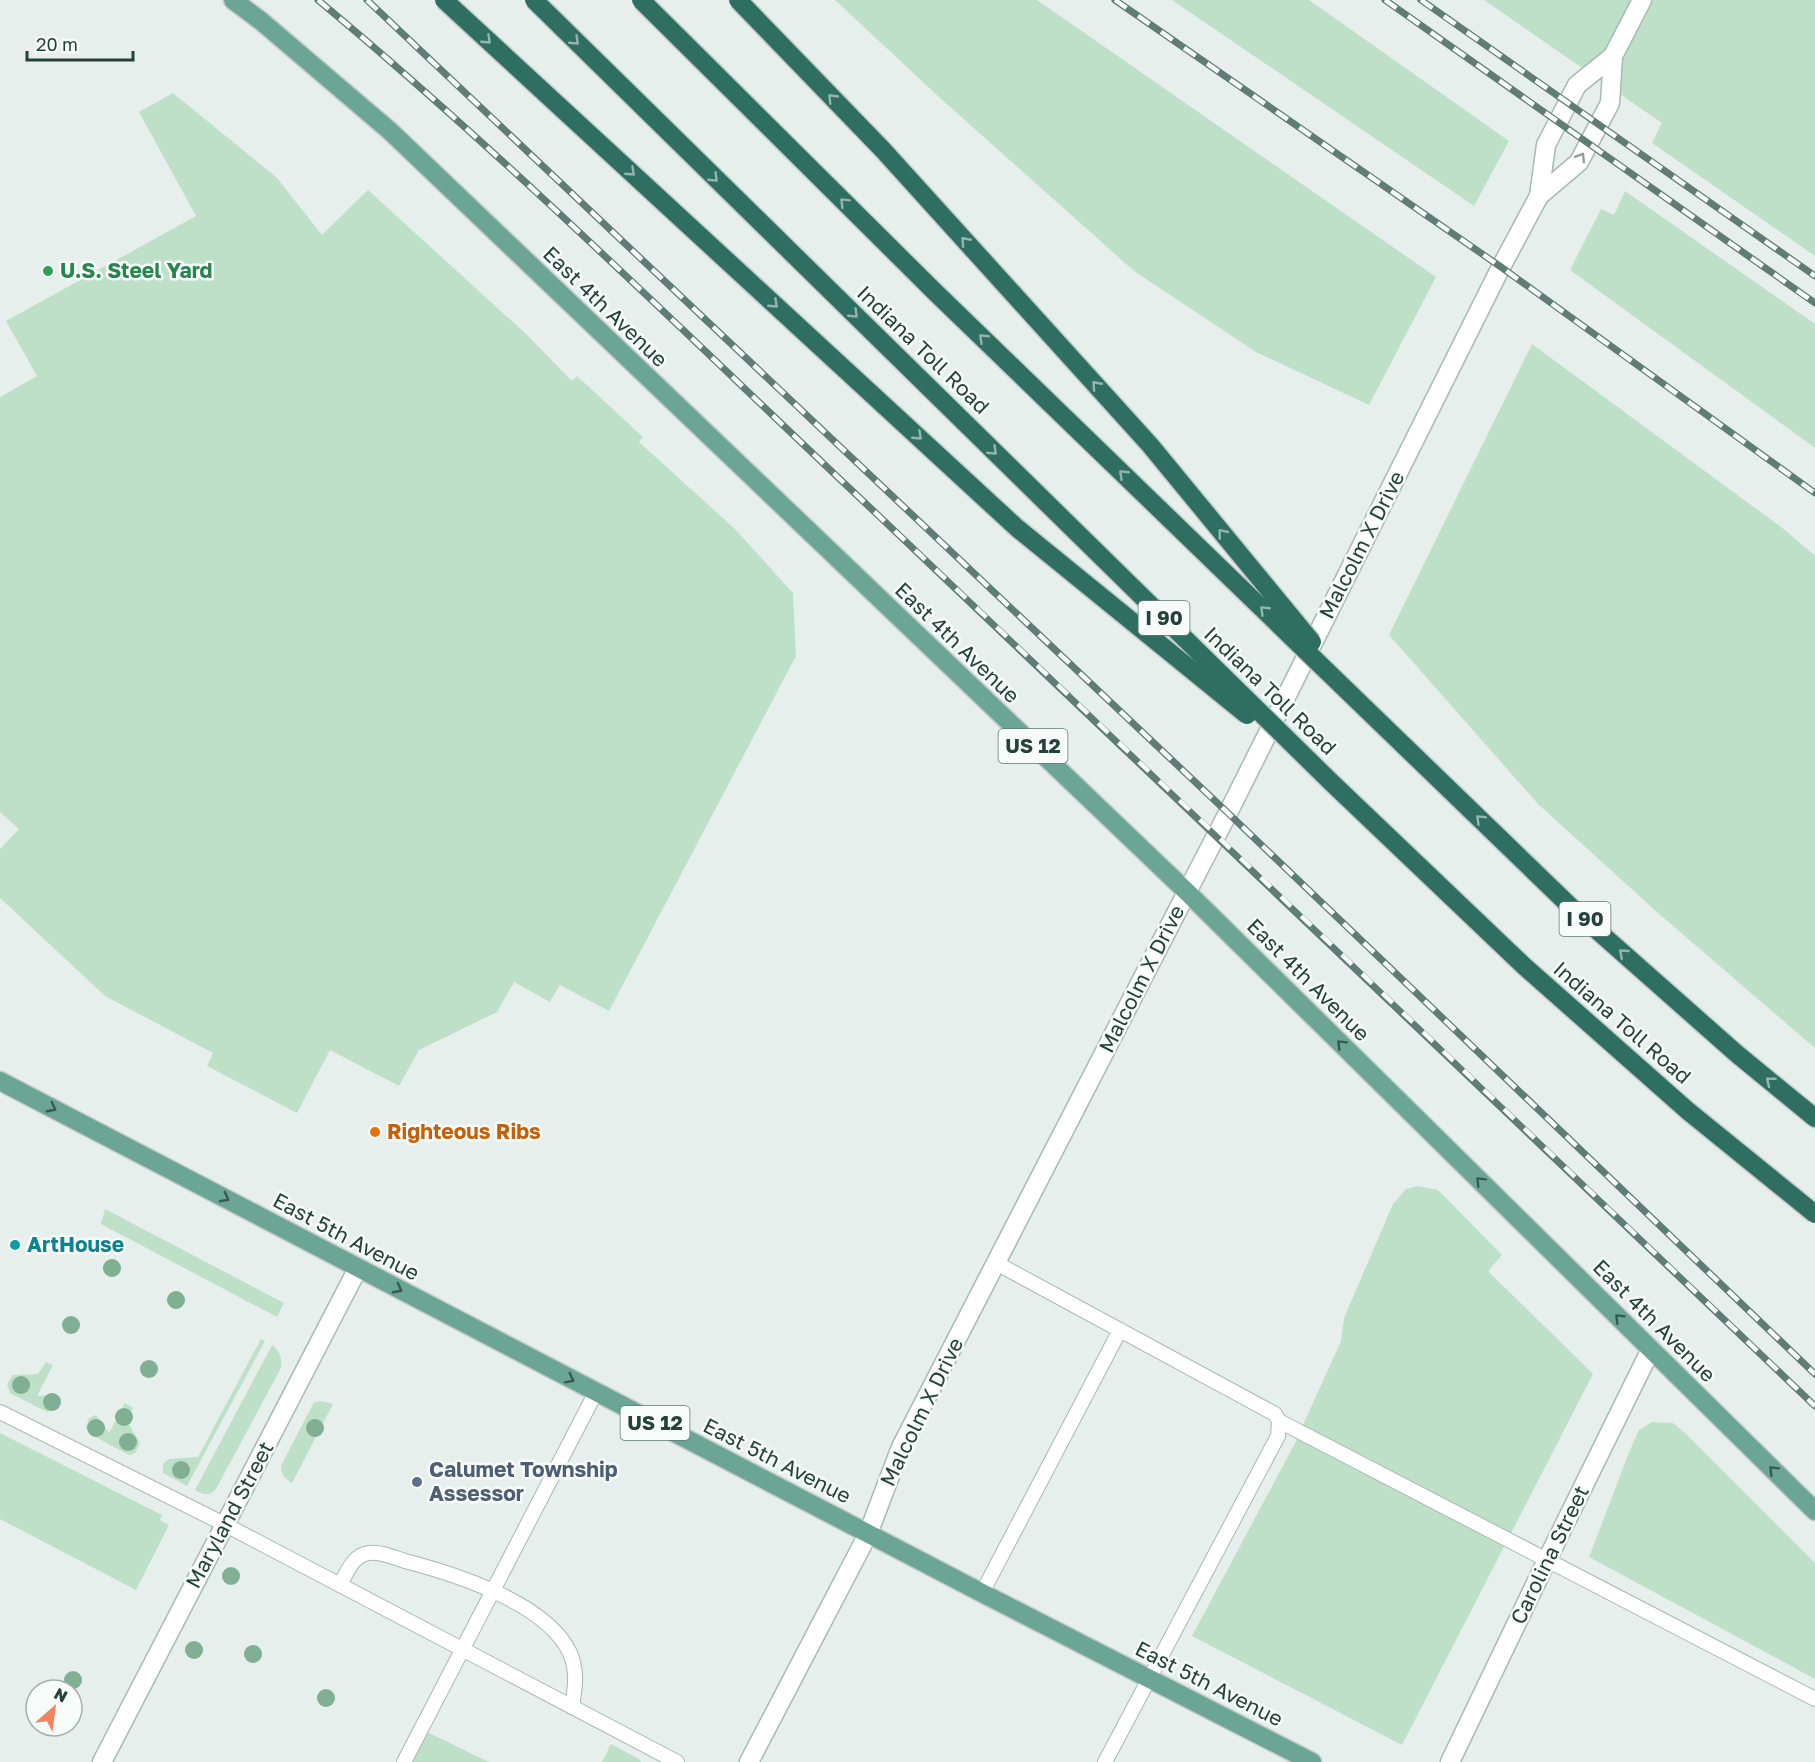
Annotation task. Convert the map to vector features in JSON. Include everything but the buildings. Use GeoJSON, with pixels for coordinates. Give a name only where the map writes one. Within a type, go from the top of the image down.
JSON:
{"type":"FeatureCollection","features":[{"type":"Feature","properties":{"kind":"highway"},"geometry":{"type":"LineString","coordinates":[[444,0],[1017,528],[1332,783]]}},
{"type":"Feature","properties":{"kind":"highway","name":"Indiana Toll Road"},"geometry":{"type":"LineString","coordinates":[[534,0],[1332,783],[1524,966],[1688,1111],[1815,1214]]}},
{"type":"Feature","properties":{"kind":"highway","name":"I 90"},"geometry":{"type":"LineString","coordinates":[[641,0],[935,292],[1573,909],[1737,1054],[1815,1118]]}},
{"type":"Feature","properties":{"kind":"highway"},"geometry":{"type":"LineString","coordinates":[[738,0],[883,150],[1150,445],[1366,709]]}},
{"type":"Feature","properties":{"kind":"main road","name":"East 4th Avenue"},"geometry":{"type":"LineString","coordinates":[[233,0],[261,21],[390,131],[1187,892],[1815,1511]]}},
{"type":"Feature","properties":{"kind":"main road","name":"East 5th Avenue"},"geometry":{"type":"LineString","coordinates":[[0,1081],[981,1593],[1312,1762]]}},
{"type":"Feature","properties":{"kind":"street","name":"Malcolm X Drive"},"geometry":{"type":"LineString","coordinates":[[1539,196],[1579,162],[1610,103],[1613,56],[1642,0]]}},
{"type":"Feature","properties":{"kind":"street","name":"Malcolm X Drive"},"geometry":{"type":"LineString","coordinates":[[749,1762],[868,1534],[901,1447],[1233,803],[1501,267],[1539,196],[1546,145],[1577,85],[1613,56]]}},
{"type":"Feature","properties":{"kind":"street","name":"Maryland Street"},"geometry":{"type":"LineString","coordinates":[[102,1762],[358,1268]]}},
{"type":"Feature","properties":{"kind":"street","name":"Carolina Street"},"geometry":{"type":"LineString","coordinates":[[1450,1762],[1651,1349]]}},
{"type":"Feature","properties":{"kind":"lane"},"geometry":{"type":"LineString","coordinates":[[996,1263],[1275,1414],[1279,1421],[1815,1699]]}},
{"type":"Feature","properties":{"kind":"lane"},"geometry":{"type":"LineString","coordinates":[[981,1593],[1120,1330]]}},
{"type":"Feature","properties":{"kind":"lane"},"geometry":{"type":"LineString","coordinates":[[404,1762],[596,1392]]}},
{"type":"Feature","properties":{"kind":"lane"},"geometry":{"type":"LineString","coordinates":[[0,1412],[224,1524],[677,1762]]}},
{"type":"Feature","properties":{"kind":"lane"},"geometry":{"type":"LineString","coordinates":[[1105,1762],[1278,1436],[1279,1421]]}},
{"type":"Feature","properties":{"kind":"lane"},"geometry":{"type":"LineString","coordinates":[[340,1585],[353,1561],[371,1552],[437,1569],[493,1591],[546,1621],[560,1638],[570,1653],[577,1676],[572,1707]]}},
{"type":"Feature","properties":{"kind":"green space"},"geometry":{"type":"Polygon","coordinates":[[[835,0],[1037,0],[1436,277],[1369,405],[1256,352],[1134,271],[940,98],[835,0]]]}},
{"type":"Feature","properties":{"kind":"green space"},"geometry":{"type":"Polygon","coordinates":[[[1172,0],[1309,0],[1509,141],[1474,206],[1172,0]]]}},
{"type":"Feature","properties":{"kind":"green space"},"geometry":{"type":"Polygon","coordinates":[[[1484,0],[1815,0],[1815,256],[1652,143],[1662,123],[1484,0]]]}},
{"type":"Feature","properties":{"kind":"green space"},"geometry":{"type":"Polygon","coordinates":[[[173,93],[277,178],[322,235],[368,190],[526,334],[572,381],[577,376],[643,437],[639,442],[735,529],[793,593],[796,656],[609,1011],[560,985],[550,1002],[514,982],[497,1012],[419,1050],[399,1086],[330,1050],[297,1113],[207,1066],[213,1053],[105,996],[0,898],[0,849],[19,829],[0,812],[0,397],[37,376],[6,321],[196,216],[139,112],[173,93]]]}},
{"type":"Feature","properties":{"kind":"green space"},"geometry":{"type":"Polygon","coordinates":[[[1625,191],[1815,324],[1815,448],[1570,270],[1601,209],[1614,215],[1625,191]]]}},
{"type":"Feature","properties":{"kind":"green space"},"geometry":{"type":"Polygon","coordinates":[[[1532,344],[1785,530],[1815,556],[1815,1048],[1658,913],[1538,804],[1389,635],[1532,344]]]}},
{"type":"Feature","properties":{"kind":"green space"},"geometry":{"type":"Polygon","coordinates":[[[1418,1186],[1438,1190],[1502,1255],[1488,1271],[1593,1374],[1402,1745],[1192,1636],[1294,1445],[1341,1341],[1344,1318],[1393,1204],[1406,1189],[1418,1186]]]}},
{"type":"Feature","properties":{"kind":"green space"},"geometry":{"type":"Polygon","coordinates":[[[105,1209],[284,1303],[277,1317],[101,1224],[105,1209]]]}},
{"type":"Feature","properties":{"kind":"green space"},"geometry":{"type":"Polygon","coordinates":[[[261,1339],[265,1341],[187,1486],[163,1473],[163,1464],[169,1459],[198,1457],[261,1339]]]}},
{"type":"Feature","properties":{"kind":"green space"},"geometry":{"type":"Polygon","coordinates":[[[272,1345],[280,1355],[281,1368],[216,1489],[210,1494],[203,1494],[195,1490],[272,1345]]]}},
{"type":"Feature","properties":{"kind":"green space"},"geometry":{"type":"Polygon","coordinates":[[[46,1362],[53,1365],[37,1396],[56,1395],[60,1397],[58,1408],[47,1412],[10,1393],[7,1384],[13,1375],[38,1374],[46,1362]]]}},
{"type":"Feature","properties":{"kind":"green space"},"geometry":{"type":"Polygon","coordinates":[[[314,1402],[333,1404],[292,1483],[282,1473],[282,1464],[314,1402]]]}},
{"type":"Feature","properties":{"kind":"green space"},"geometry":{"type":"Polygon","coordinates":[[[125,1403],[133,1408],[127,1421],[140,1443],[135,1453],[129,1455],[90,1434],[86,1427],[89,1418],[96,1415],[109,1433],[125,1403]]]}},
{"type":"Feature","properties":{"kind":"green space"},"geometry":{"type":"Polygon","coordinates":[[[1652,1422],[1673,1423],[1687,1435],[1815,1563],[1815,1679],[1589,1557],[1639,1430],[1652,1422]]]}},
{"type":"Feature","properties":{"kind":"green space"},"geometry":{"type":"Polygon","coordinates":[[[0,1433],[162,1515],[160,1520],[169,1525],[136,1590],[0,1519],[0,1433]]]}},
{"type":"Feature","properties":{"kind":"green space"},"geometry":{"type":"Polygon","coordinates":[[[427,1732],[489,1762],[411,1762],[427,1732]]]}},
{"type":"Feature","properties":{"kind":"green space"},"geometry":{"type":"Polygon","coordinates":[[[611,1744],[639,1759],[641,1762],[602,1762],[611,1744]]]}},
{"type":"Feature","properties":{"kind":"railway"},"geometry":{"type":"LineString","coordinates":[[318,0],[462,125],[603,254],[1815,1406]]}},
{"type":"Feature","properties":{"kind":"railway"},"geometry":{"type":"LineString","coordinates":[[367,0],[1228,813],[1815,1374]]}},
{"type":"Feature","properties":{"kind":"railway"},"geometry":{"type":"LineString","coordinates":[[1115,0],[1501,267],[1815,493]]}},
{"type":"Feature","properties":{"kind":"railway"},"geometry":{"type":"LineString","coordinates":[[1385,0],[1815,303]]}},
{"type":"Feature","properties":{"kind":"railway"},"geometry":{"type":"LineString","coordinates":[[1421,0],[1815,276]]}},
{"type":"Feature","properties":{"kind":"place","name":"U.S. Steel Yard"},"geometry":{"type":"Point","coordinates":[48,271]}},
{"type":"Feature","properties":{"kind":"place","name":"Righteous Ribs"},"geometry":{"type":"Point","coordinates":[375,1132]}},
{"type":"Feature","properties":{"kind":"place","name":"ArtHouse"},"geometry":{"type":"Point","coordinates":[15,1245]}},
{"type":"Feature","properties":{"kind":"place","name":"Calumet Township Assessor"},"geometry":{"type":"Point","coordinates":[417,1482]}}]}
